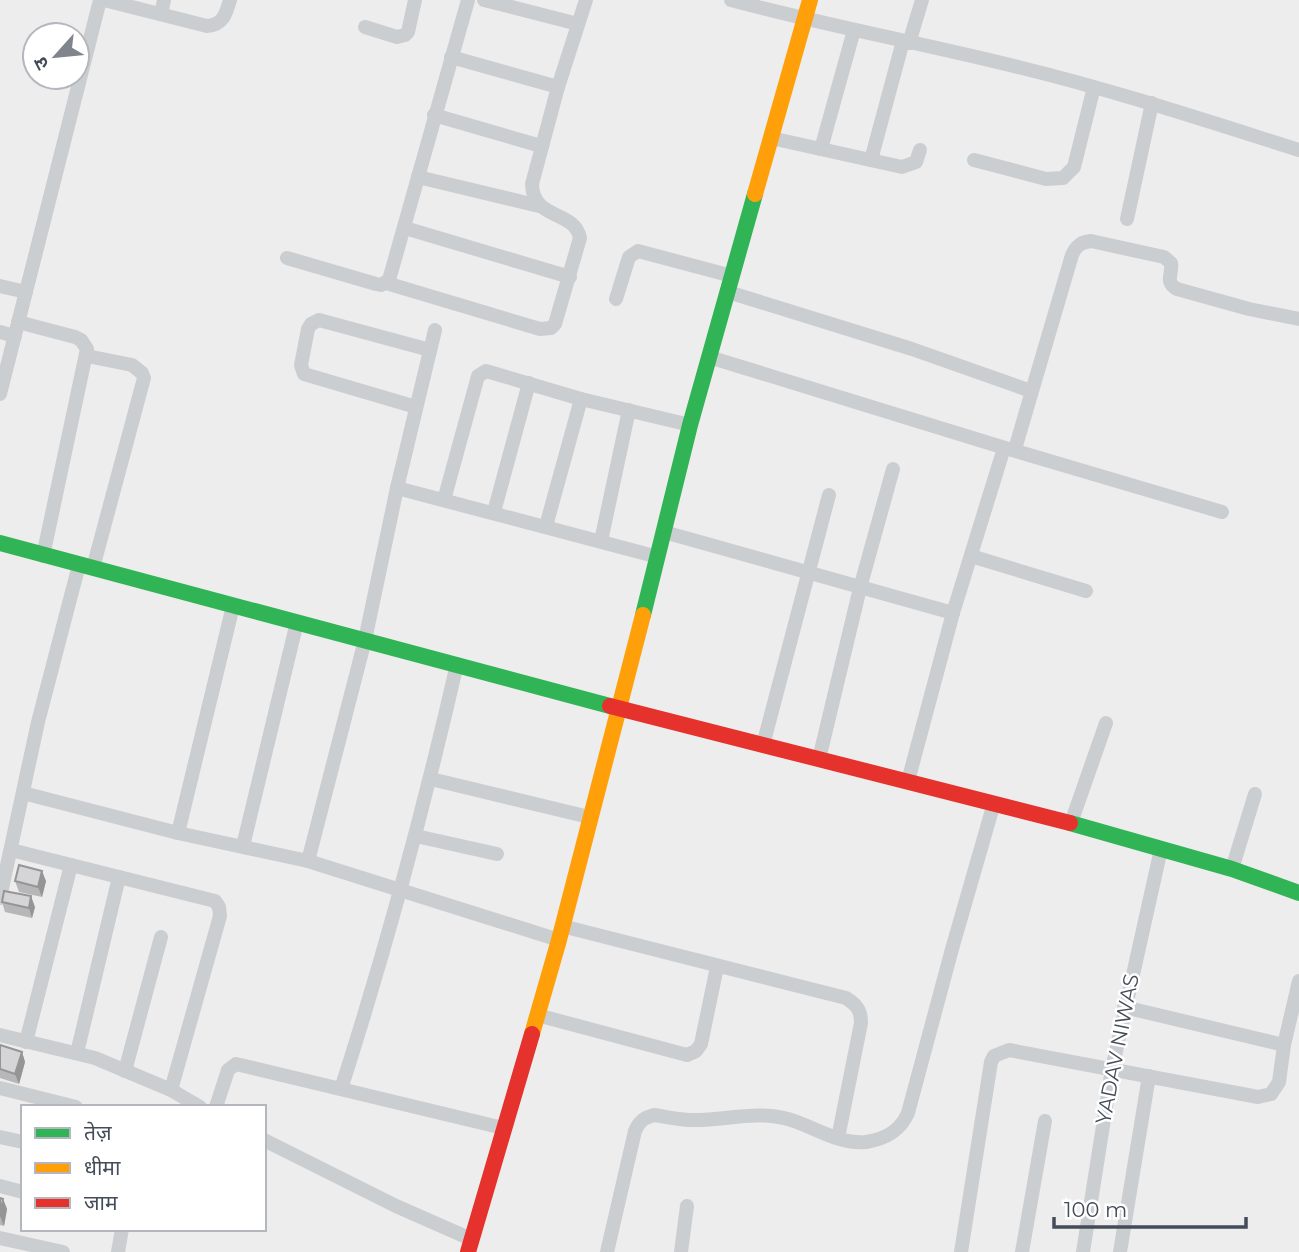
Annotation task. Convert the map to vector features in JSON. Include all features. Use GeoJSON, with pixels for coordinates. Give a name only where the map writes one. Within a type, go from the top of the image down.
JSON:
{"type":"FeatureCollection","features":[{"type":"Feature","properties":{"kind":"street"},"geometry":{"type":"LineString","coordinates":[[0,394],[11,330],[26,292],[102,0],[162,7],[213,25],[223,20],[230,0]]}},
{"type":"Feature","properties":{"kind":"street"},"geometry":{"type":"LineString","coordinates":[[365,27],[397,37],[405,36],[415,0]]}},
{"type":"Feature","properties":{"kind":"street"},"geometry":{"type":"LineString","coordinates":[[386,283],[393,275],[434,115],[468,0]]}},
{"type":"Feature","properties":{"kind":"street"},"geometry":{"type":"LineString","coordinates":[[484,0],[578,24]]}},
{"type":"Feature","properties":{"kind":"street"},"geometry":{"type":"LineString","coordinates":[[539,206],[532,192],[532,184],[558,87],[586,0]]}},
{"type":"Feature","properties":{"kind":"street"},"geometry":{"type":"LineString","coordinates":[[731,0],[805,20],[1022,68],[1152,103],[1299,150]]}},
{"type":"Feature","properties":{"kind":"street"},"geometry":{"type":"LineString","coordinates":[[266,1141],[470,1245],[561,933],[690,425],[810,0]]}},
{"type":"Feature","properties":{"kind":"street"},"geometry":{"type":"LineString","coordinates":[[871,160],[906,42],[922,0]]}},
{"type":"Feature","properties":{"kind":"street"},"geometry":{"type":"LineString","coordinates":[[821,149],[853,30]]}},
{"type":"Feature","properties":{"kind":"street"},"geometry":{"type":"LineString","coordinates":[[451,57],[558,87]]}},
{"type":"Feature","properties":{"kind":"street"},"geometry":{"type":"LineString","coordinates":[[974,160],[1046,179],[1063,178],[1074,167],[1094,88]]}},
{"type":"Feature","properties":{"kind":"street"},"geometry":{"type":"LineString","coordinates":[[1128,219],[1152,103]]}},
{"type":"Feature","properties":{"kind":"street"},"geometry":{"type":"LineString","coordinates":[[434,115],[541,146]]}},
{"type":"Feature","properties":{"kind":"street"},"geometry":{"type":"LineString","coordinates":[[771,138],[907,167],[916,162],[919,150]]}},
{"type":"Feature","properties":{"kind":"street"},"geometry":{"type":"LineString","coordinates":[[287,258],[376,284],[386,283],[551,328],[558,319],[579,246],[579,232],[572,224],[539,206],[418,177]]}},
{"type":"Feature","properties":{"kind":"street"},"geometry":{"type":"LineString","coordinates":[[405,228],[570,277]]}},
{"type":"Feature","properties":{"kind":"street"},"geometry":{"type":"LineString","coordinates":[[908,781],[953,612],[1031,391],[1075,249],[1084,242],[1091,241],[1164,257],[1171,263],[1170,284],[1177,289],[1249,309],[1299,319]]}},
{"type":"Feature","properties":{"kind":"street"},"geometry":{"type":"LineString","coordinates":[[617,299],[629,257],[638,251],[1031,391]]}},
{"type":"Feature","properties":{"kind":"street"},"geometry":{"type":"LineString","coordinates":[[0,286],[26,292]]}},
{"type":"Feature","properties":{"kind":"street"},"geometry":{"type":"LineString","coordinates":[[416,407],[304,374],[302,365],[309,329],[311,324],[319,320],[430,351]]}},
{"type":"Feature","properties":{"kind":"street"},"geometry":{"type":"LineString","coordinates":[[11,330],[81,340],[87,356],[43,556]]}},
{"type":"Feature","properties":{"kind":"street"},"geometry":{"type":"LineString","coordinates":[[308,861],[365,640],[397,488],[435,330]]}},
{"type":"Feature","properties":{"kind":"street"},"geometry":{"type":"LineString","coordinates":[[0,898],[38,722],[144,378],[132,365],[87,356]]}},
{"type":"Feature","properties":{"kind":"street"},"geometry":{"type":"LineString","coordinates":[[709,357],[1222,512]]}},
{"type":"Feature","properties":{"kind":"street"},"geometry":{"type":"LineString","coordinates":[[444,500],[481,373],[490,371],[581,399],[690,425]]}},
{"type":"Feature","properties":{"kind":"street"},"geometry":{"type":"LineString","coordinates":[[494,512],[529,383]]}},
{"type":"Feature","properties":{"kind":"street"},"geometry":{"type":"LineString","coordinates":[[546,526],[581,399]]}},
{"type":"Feature","properties":{"kind":"street"},"geometry":{"type":"LineString","coordinates":[[601,541],[629,411]]}},
{"type":"Feature","properties":{"kind":"street"},"geometry":{"type":"LineString","coordinates":[[819,759],[860,588],[893,469]]}},
{"type":"Feature","properties":{"kind":"street"},"geometry":{"type":"LineString","coordinates":[[397,488],[658,557]]}},
{"type":"Feature","properties":{"kind":"street"},"geometry":{"type":"LineString","coordinates":[[764,746],[829,495]]}},
{"type":"Feature","properties":{"kind":"street"},"geometry":{"type":"LineString","coordinates":[[664,532],[953,612]]}},
{"type":"Feature","properties":{"kind":"street"},"geometry":{"type":"LineString","coordinates":[[0,543],[618,708],[1071,823],[1233,869],[1299,893]]}},
{"type":"Feature","properties":{"kind":"street"},"geometry":{"type":"LineString","coordinates":[[971,556],[1086,591]]}},
{"type":"Feature","properties":{"kind":"street"},"geometry":{"type":"LineString","coordinates":[[178,833],[233,606]]}},
{"type":"Feature","properties":{"kind":"street"},"geometry":{"type":"LineString","coordinates":[[243,846],[297,622]]}},
{"type":"Feature","properties":{"kind":"street"},"geometry":{"type":"LineString","coordinates":[[341,1089],[372,992],[416,836],[457,664]]}},
{"type":"Feature","properties":{"kind":"street"},"geometry":{"type":"LineString","coordinates":[[1071,823],[1106,723]]}},
{"type":"Feature","properties":{"kind":"street"},"geometry":{"type":"LineString","coordinates":[[431,779],[589,817]]}},
{"type":"Feature","properties":{"kind":"street"},"geometry":{"type":"LineString","coordinates":[[23,793],[178,833],[308,861],[561,933],[846,998],[860,1010],[861,1023],[838,1138]]}},
{"type":"Feature","properties":{"kind":"street"},"geometry":{"type":"LineString","coordinates":[[1233,869],[1255,794]]}},
{"type":"Feature","properties":{"kind":"street"},"geometry":{"type":"LineString","coordinates":[[607,1252],[635,1131],[643,1119],[654,1115],[690,1120],[745,1114],[776,1116],[838,1138],[863,1142],[883,1137],[902,1126],[908,1113],[994,803]]}},
{"type":"Feature","properties":{"kind":"street"},"geometry":{"type":"LineString","coordinates":[[416,836],[497,853]]}},
{"type":"Feature","properties":{"kind":"street","name":"YADAV NIWAS"},"geometry":{"type":"LineString","coordinates":[[1083,1252],[1112,1069],[1161,849]]}},
{"type":"Feature","properties":{"kind":"street"},"geometry":{"type":"LineString","coordinates":[[10,850],[211,898],[219,907],[220,916],[171,1090]]}},
{"type":"Feature","properties":{"kind":"street"},"geometry":{"type":"LineString","coordinates":[[26,1042],[71,865]]}},
{"type":"Feature","properties":{"kind":"street"},"geometry":{"type":"LineString","coordinates":[[77,1053],[119,877]]}},
{"type":"Feature","properties":{"kind":"street"},"geometry":{"type":"LineString","coordinates":[[125,1070],[161,937]]}},
{"type":"Feature","properties":{"kind":"street"},"geometry":{"type":"LineString","coordinates":[[537,1015],[687,1055],[701,1044],[718,967]]}},
{"type":"Feature","properties":{"kind":"street"},"geometry":{"type":"LineString","coordinates":[[961,1252],[994,1056],[1010,1050],[1264,1097],[1271,1094],[1279,1082],[1284,1045],[1299,981]]}},
{"type":"Feature","properties":{"kind":"street"},"geometry":{"type":"LineString","coordinates":[[1125,1007],[1284,1045]]}},
{"type":"Feature","properties":{"kind":"street"},"geometry":{"type":"LineString","coordinates":[[0,1035],[77,1053],[125,1070],[171,1090],[197,1105]]}},
{"type":"Feature","properties":{"kind":"street"},"geometry":{"type":"LineString","coordinates":[[217,1105],[228,1070],[236,1064],[503,1128]]}},
{"type":"Feature","properties":{"kind":"street"},"geometry":{"type":"LineString","coordinates":[[1120,1252],[1149,1076]]}},
{"type":"Feature","properties":{"kind":"street"},"geometry":{"type":"LineString","coordinates":[[0,1088],[68,1105]]}},
{"type":"Feature","properties":{"kind":"street"},"geometry":{"type":"LineString","coordinates":[[1022,1252],[1045,1121]]}},
{"type":"Feature","properties":{"kind":"street"},"geometry":{"type":"LineString","coordinates":[[0,1137],[21,1142]]}},
{"type":"Feature","properties":{"kind":"street"},"geometry":{"type":"LineString","coordinates":[[0,1186],[21,1191]]}},
{"type":"Feature","properties":{"kind":"street"},"geometry":{"type":"LineString","coordinates":[[681,1252],[687,1206]]}},
{"type":"Feature","properties":{"kind":"street"},"geometry":{"type":"LineString","coordinates":[[118,1252],[122,1231]]}},
{"type":"Feature","properties":{"kind":"street"},"geometry":{"type":"LineString","coordinates":[[0,1238],[63,1252]]}},
{"type":"Feature","properties":{"kind":"building"},"geometry":{"type":"Polygon","coordinates":[[[19,865],[42,871],[38,887],[15,881],[19,865]]]}},
{"type":"Feature","properties":{"kind":"building"},"geometry":{"type":"Polygon","coordinates":[[[4,891],[31,896],[29,908],[2,902],[4,891]]]}},
{"type":"Feature","properties":{"kind":"building"},"geometry":{"type":"Polygon","coordinates":[[[0,1045],[22,1052],[15,1074],[0,1069],[0,1045]]]}},
{"type":"Feature","properties":{"kind":"traffic: fast"},"geometry":{"type":"LineString","coordinates":[[643,615],[690,425],[755,194]]}},
{"type":"Feature","properties":{"kind":"traffic: fast"},"geometry":{"type":"LineString","coordinates":[[0,543],[610,706]]}},
{"type":"Feature","properties":{"kind":"traffic: fast"},"geometry":{"type":"LineString","coordinates":[[1070,823],[1232,869],[1299,893]]}},
{"type":"Feature","properties":{"kind":"traffic: slow"},"geometry":{"type":"LineString","coordinates":[[755,194],[810,0]]}},
{"type":"Feature","properties":{"kind":"traffic: slow"},"geometry":{"type":"LineString","coordinates":[[532,1034],[643,615]]}},
{"type":"Feature","properties":{"kind":"traffic: jam"},"geometry":{"type":"LineString","coordinates":[[610,706],[1070,823]]}},
{"type":"Feature","properties":{"kind":"traffic: jam"},"geometry":{"type":"LineString","coordinates":[[468,1252],[532,1034]]}}]}
